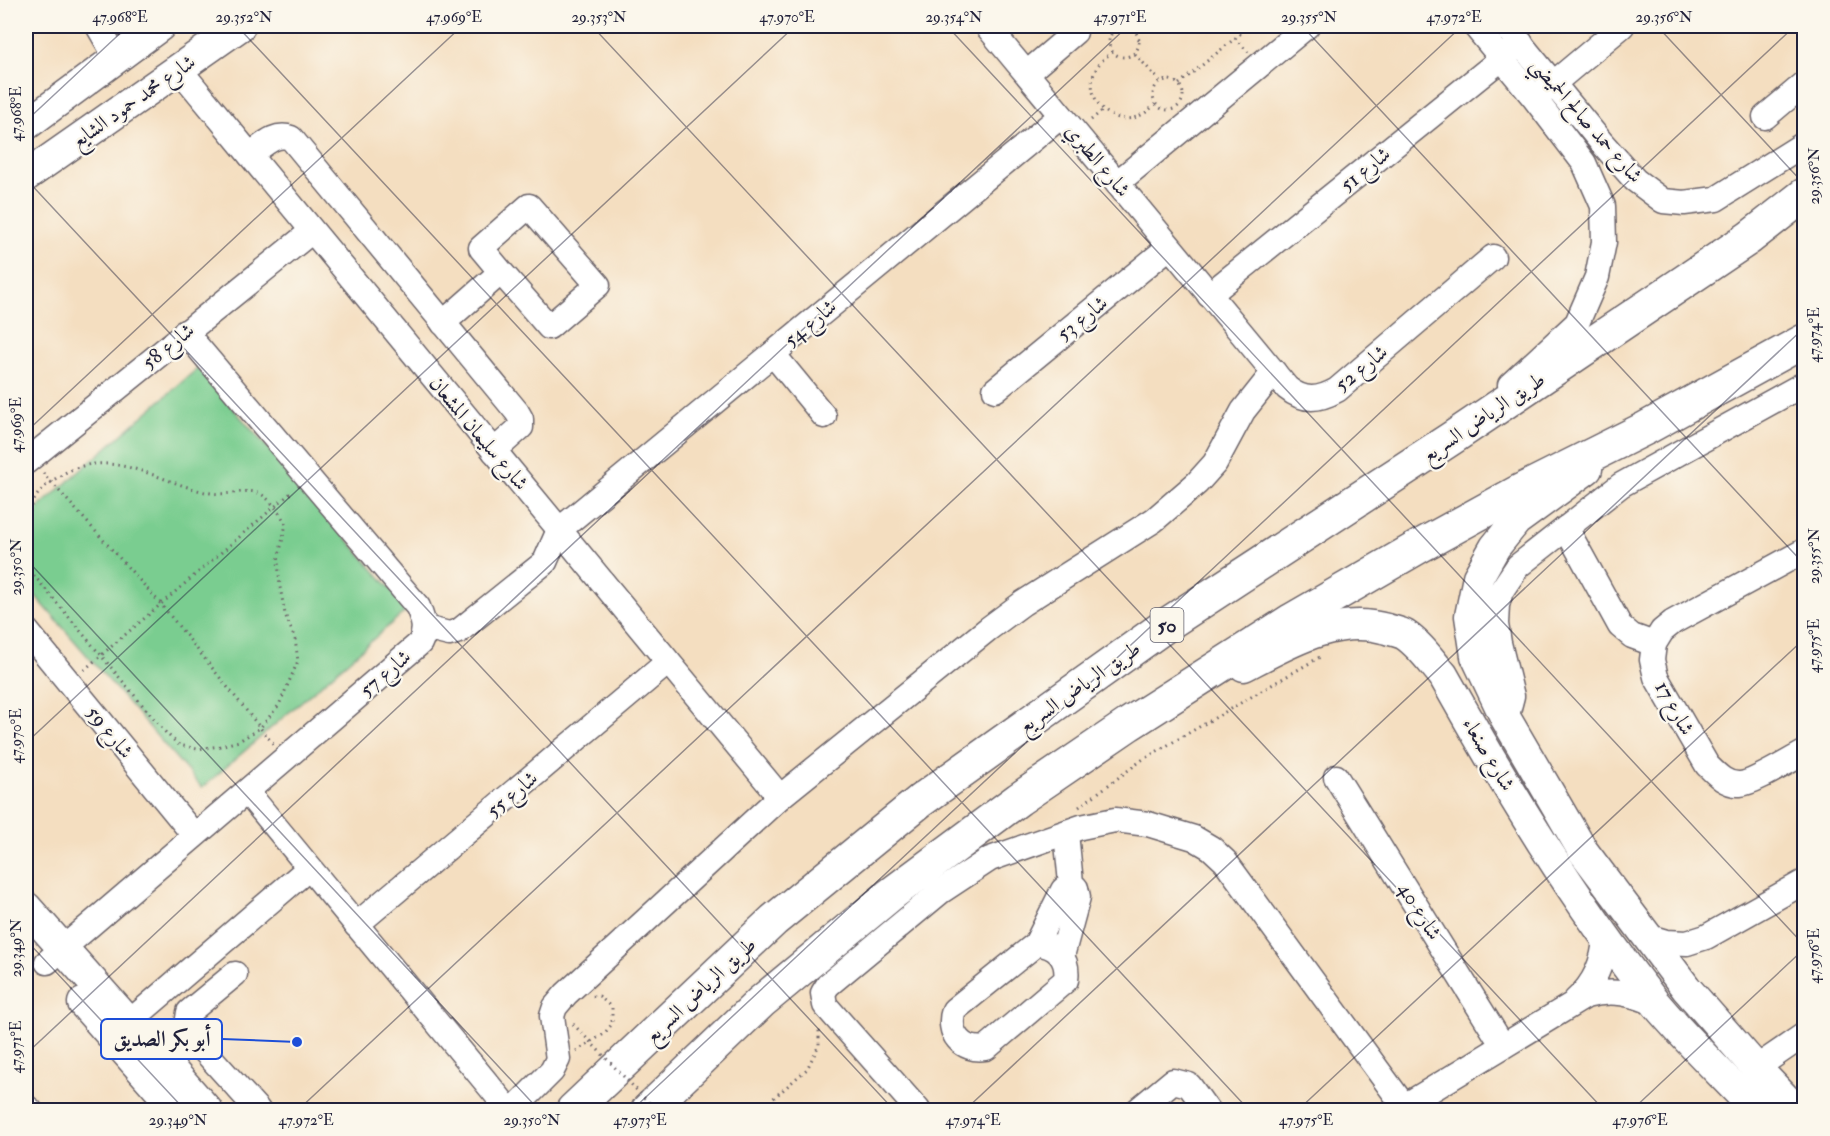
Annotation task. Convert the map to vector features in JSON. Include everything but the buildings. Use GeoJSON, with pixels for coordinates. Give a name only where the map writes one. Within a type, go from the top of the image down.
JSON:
{"type":"FeatureCollection","features":[{"type":"Feature","properties":{"kind":"highway","name":"طريق الرياض السريع"},"geometry":{"type":"LineString","coordinates":[[573,1110],[774,920],[920,801],[1169,623],[1452,438],[1749,238],[1804,195]]}},
{"type":"Feature","properties":{"kind":"highway"},"geometry":{"type":"LineString","coordinates":[[648,1110],[761,1002],[890,895],[1019,799],[1129,724],[1292,620],[1420,546],[1522,490],[1646,428],[1804,341]]}},
{"type":"Feature","properties":{"kind":"main road","name":"شارع محمد حمود الشايع"},"geometry":{"type":"LineString","coordinates":[[27,129],[116,57],[160,26]]}},
{"type":"Feature","properties":{"kind":"main road","name":"شارع محمد حمود الشايع"},"geometry":{"type":"LineString","coordinates":[[26,176],[240,26]]}},
{"type":"Feature","properties":{"kind":"main road"},"geometry":{"type":"LineString","coordinates":[[27,129],[28,149],[38,156],[58,155]]}},
{"type":"Feature","properties":{"kind":"main road","name":"شارع صنعاء"},"geometry":{"type":"LineString","coordinates":[[1646,428],[1516,521],[1495,547],[1478,577],[1470,616],[1476,656],[1506,719],[1582,851],[1686,988],[1796,1110]]}},
{"type":"Feature","properties":{"kind":"main road","name":"شارع صنعاء"},"geometry":{"type":"LineString","coordinates":[[1129,724],[1296,639],[1326,628],[1354,625],[1378,626],[1403,634],[1422,650],[1443,675],[1555,866],[1605,937],[1658,1005],[1756,1110]]}},
{"type":"Feature","properties":{"kind":"main road"},"geometry":{"type":"LineString","coordinates":[[1481,741],[1488,729],[1506,719]]}},
{"type":"Feature","properties":{"kind":"main road"},"geometry":{"type":"LineString","coordinates":[[26,908],[54,955],[166,1106]]}},
{"type":"Feature","properties":{"kind":"main road"},"geometry":{"type":"LineString","coordinates":[[26,938],[54,955],[128,1023],[207,1110]]}},
{"type":"Feature","properties":{"kind":"street"},"geometry":{"type":"LineString","coordinates":[[98,26],[116,57]]}},
{"type":"Feature","properties":{"kind":"street","name":"شارع الطبري"},"geometry":{"type":"LineString","coordinates":[[987,26],[1209,295]]}},
{"type":"Feature","properties":{"kind":"street"},"geometry":{"type":"LineString","coordinates":[[1117,183],[1307,26]]}},
{"type":"Feature","properties":{"kind":"street","name":"شارع حمد صالح الحميضي"},"geometry":{"type":"LineString","coordinates":[[1452,438],[1577,323],[1597,277],[1604,242],[1603,206],[1584,163],[1475,26]]}},
{"type":"Feature","properties":{"kind":"street"},"geometry":{"type":"LineString","coordinates":[[1535,99],[1622,26]]}},
{"type":"Feature","properties":{"kind":"street"},"geometry":{"type":"LineString","coordinates":[[1027,73],[1075,32]]}},
{"type":"Feature","properties":{"kind":"street","name":"شارع حمد صالح الحميضي"},"geometry":{"type":"LineString","coordinates":[[1514,34],[1635,180],[1663,201],[1684,203],[1716,199],[1804,144]]}},
{"type":"Feature","properties":{"kind":"street","name":"شارع 51"},"geometry":{"type":"LineString","coordinates":[[1209,295],[1502,58],[1514,34]]}},
{"type":"Feature","properties":{"kind":"street","name":"شارع سليمان المشعان"},"geometry":{"type":"LineString","coordinates":[[179,69],[780,797]]}},
{"type":"Feature","properties":{"kind":"street"},"geometry":{"type":"LineString","coordinates":[[1765,117],[1804,84]]}},
{"type":"Feature","properties":{"kind":"street","name":"شارع 54"},"geometry":{"type":"LineString","coordinates":[[559,530],[1061,116]]}},
{"type":"Feature","properties":{"kind":"street"},"geometry":{"type":"LineString","coordinates":[[250,155],[276,136],[284,135],[291,138],[521,419],[521,427],[494,451]]}},
{"type":"Feature","properties":{"kind":"street"},"geometry":{"type":"LineString","coordinates":[[530,206],[598,285],[549,327],[501,272],[481,248],[530,206]]}},
{"type":"Feature","properties":{"kind":"street","name":"شارع 58"},"geometry":{"type":"LineString","coordinates":[[28,460],[312,231]]}},
{"type":"Feature","properties":{"kind":"street","name":"شارع 53"},"geometry":{"type":"LineString","coordinates":[[995,390],[1169,247]]}},
{"type":"Feature","properties":{"kind":"street","name":"شارع 52"},"geometry":{"type":"LineString","coordinates":[[1209,295],[1287,388],[1304,399],[1312,399],[1337,390],[1493,257]]}},
{"type":"Feature","properties":{"kind":"street"},"geometry":{"type":"LineString","coordinates":[[443,323],[501,272]]}},
{"type":"Feature","properties":{"kind":"street","name":"شارع 57"},"geometry":{"type":"LineString","coordinates":[[54,955],[420,643],[425,628],[418,607],[185,332]]}},
{"type":"Feature","properties":{"kind":"street"},"geometry":{"type":"LineString","coordinates":[[773,354],[824,416]]}},
{"type":"Feature","properties":{"kind":"street"},"geometry":{"type":"LineString","coordinates":[[247,792],[511,1110],[552,1071],[558,1059],[552,1016],[555,1007],[566,994],[780,797],[988,628],[1023,603],[1154,520],[1197,483],[1215,463],[1243,411],[1274,372]]}},
{"type":"Feature","properties":{"kind":"street"},"geometry":{"type":"LineString","coordinates":[[1506,719],[1512,696],[1499,643],[1497,604],[1504,585],[1518,566],[1621,485],[1804,384]]}},
{"type":"Feature","properties":{"kind":"street"},"geometry":{"type":"LineString","coordinates":[[1566,528],[1620,626],[1632,636],[1654,644],[1662,631],[1673,622],[1804,551]]}},
{"type":"Feature","properties":{"kind":"street"},"geometry":{"type":"LineString","coordinates":[[425,628],[449,634],[459,631],[544,562],[559,530]]}},
{"type":"Feature","properties":{"kind":"street","name":"شارع 59"},"geometry":{"type":"LineString","coordinates":[[26,630],[194,835]]}},
{"type":"Feature","properties":{"kind":"street","name":"شارع 17"},"geometry":{"type":"LineString","coordinates":[[1654,644],[1652,660],[1656,677],[1707,765],[1718,776],[1729,783],[1749,782],[1804,753]]}},
{"type":"Feature","properties":{"kind":"street","name":"شارع 55"},"geometry":{"type":"LineString","coordinates":[[356,925],[668,662]]}},
{"type":"Feature","properties":{"kind":"street","name":"شارع 40"},"geometry":{"type":"LineString","coordinates":[[1336,777],[1503,1046]]}},
{"type":"Feature","properties":{"kind":"street"},"geometry":{"type":"LineString","coordinates":[[918,1110],[825,1005],[823,993],[828,986],[940,892],[990,859],[1068,823],[1115,820],[1148,824],[1194,838],[1211,848],[1225,861],[1401,1108],[1574,1002],[1592,994],[1612,992],[1632,994],[1658,1005]]}},
{"type":"Feature","properties":{"kind":"street"},"geometry":{"type":"LineString","coordinates":[[1062,956],[1078,897],[1076,888],[1071,884],[1068,823]]}},
{"type":"Feature","properties":{"kind":"street"},"geometry":{"type":"LineString","coordinates":[[128,1023],[309,868]]}},
{"type":"Feature","properties":{"kind":"street"},"geometry":{"type":"LineString","coordinates":[[1646,936],[1666,942],[1687,943],[1707,937],[1804,882]]}},
{"type":"Feature","properties":{"kind":"street"},"geometry":{"type":"LineString","coordinates":[[1036,944],[1050,946],[1062,956],[1067,968],[1066,980],[986,1048],[972,1048],[960,1042],[952,1031],[954,1010],[1036,944],[1063,890],[1071,884]]}},
{"type":"Feature","properties":{"kind":"street"},"geometry":{"type":"LineString","coordinates":[[1574,1002],[1596,975],[1604,950],[1605,937]]}},
{"type":"Feature","properties":{"kind":"street"},"geometry":{"type":"LineString","coordinates":[[1686,988],[1686,969],[1693,951],[1707,937]]}},
{"type":"Feature","properties":{"kind":"street"},"geometry":{"type":"LineString","coordinates":[[235,974],[189,1012],[187,1025],[191,1036],[258,1110]]}},
{"type":"Feature","properties":{"kind":"street"},"geometry":{"type":"LineString","coordinates":[[169,988],[189,1012]]}},
{"type":"Feature","properties":{"kind":"street"},"geometry":{"type":"LineString","coordinates":[[1756,1068],[1804,1035]]}},
{"type":"Feature","properties":{"kind":"street"},"geometry":{"type":"LineString","coordinates":[[1138,1110],[1173,1081],[1179,1081],[1193,1089],[1208,1110]]}},
{"type":"Feature","properties":{"kind":"street"},"geometry":{"type":"LineString","coordinates":[[26,1107],[30,1110]]}},
{"type":"Feature","properties":{"kind":"path"},"geometry":{"type":"LineString","coordinates":[[1136,32],[1144,26]]}},
{"type":"Feature","properties":{"kind":"path"},"geometry":{"type":"LineString","coordinates":[[1179,84],[1250,26]]}},
{"type":"Feature","properties":{"kind":"path"},"geometry":{"type":"LineString","coordinates":[[1122,27],[1136,32],[1140,39],[1139,48],[1135,54],[1119,57],[1113,52],[1109,45],[1114,30],[1122,27]]}},
{"type":"Feature","properties":{"kind":"path"},"geometry":{"type":"LineString","coordinates":[[1113,52],[1098,65],[1093,74],[1093,93],[1096,102],[1103,110],[1121,119],[1140,116],[1155,104]]}},
{"type":"Feature","properties":{"kind":"path"},"geometry":{"type":"LineString","coordinates":[[1135,54],[1160,81]]}},
{"type":"Feature","properties":{"kind":"path"},"geometry":{"type":"LineString","coordinates":[[1173,80],[1179,84],[1183,92],[1182,100],[1177,107],[1170,110],[1162,109],[1155,104],[1152,96],[1154,88],[1160,81],[1173,80]]}},
{"type":"Feature","properties":{"kind":"path"},"geometry":{"type":"LineString","coordinates":[[28,460],[160,603],[285,759]]}},
{"type":"Feature","properties":{"kind":"path"},"geometry":{"type":"LineString","coordinates":[[26,523],[36,497],[50,482],[70,469],[104,462],[143,471],[215,495],[247,490],[261,493],[275,506],[286,524],[278,560],[280,587],[285,614],[295,639],[298,661],[279,705],[260,728],[239,741],[220,747],[197,748],[179,745],[166,733],[26,566]]}},
{"type":"Feature","properties":{"kind":"path"},"geometry":{"type":"LineString","coordinates":[[69,682],[309,477]]}},
{"type":"Feature","properties":{"kind":"path"},"geometry":{"type":"LineString","coordinates":[[1068,823],[1142,760],[1320,656]]}},
{"type":"Feature","properties":{"kind":"path"},"geometry":{"type":"LineString","coordinates":[[580,1049],[604,1034],[612,1024],[612,1008],[599,996],[588,995]]}},
{"type":"Feature","properties":{"kind":"path"},"geometry":{"type":"LineString","coordinates":[[760,1110],[807,1069],[819,1045],[819,1020],[825,1005]]}},
{"type":"Feature","properties":{"kind":"path"},"geometry":{"type":"LineString","coordinates":[[571,1013],[573,1024],[656,1110]]}},
{"type":"Feature","properties":{"kind":"green space"},"geometry":{"type":"Polygon","coordinates":[[[198,368],[408,609],[202,788],[26,585],[26,518],[198,368]]]}},
{"type":"Feature","properties":{"kind":"place","name":"أبو بكر الصديق"},"geometry":{"type":"Point","coordinates":[297,1042]}}]}
